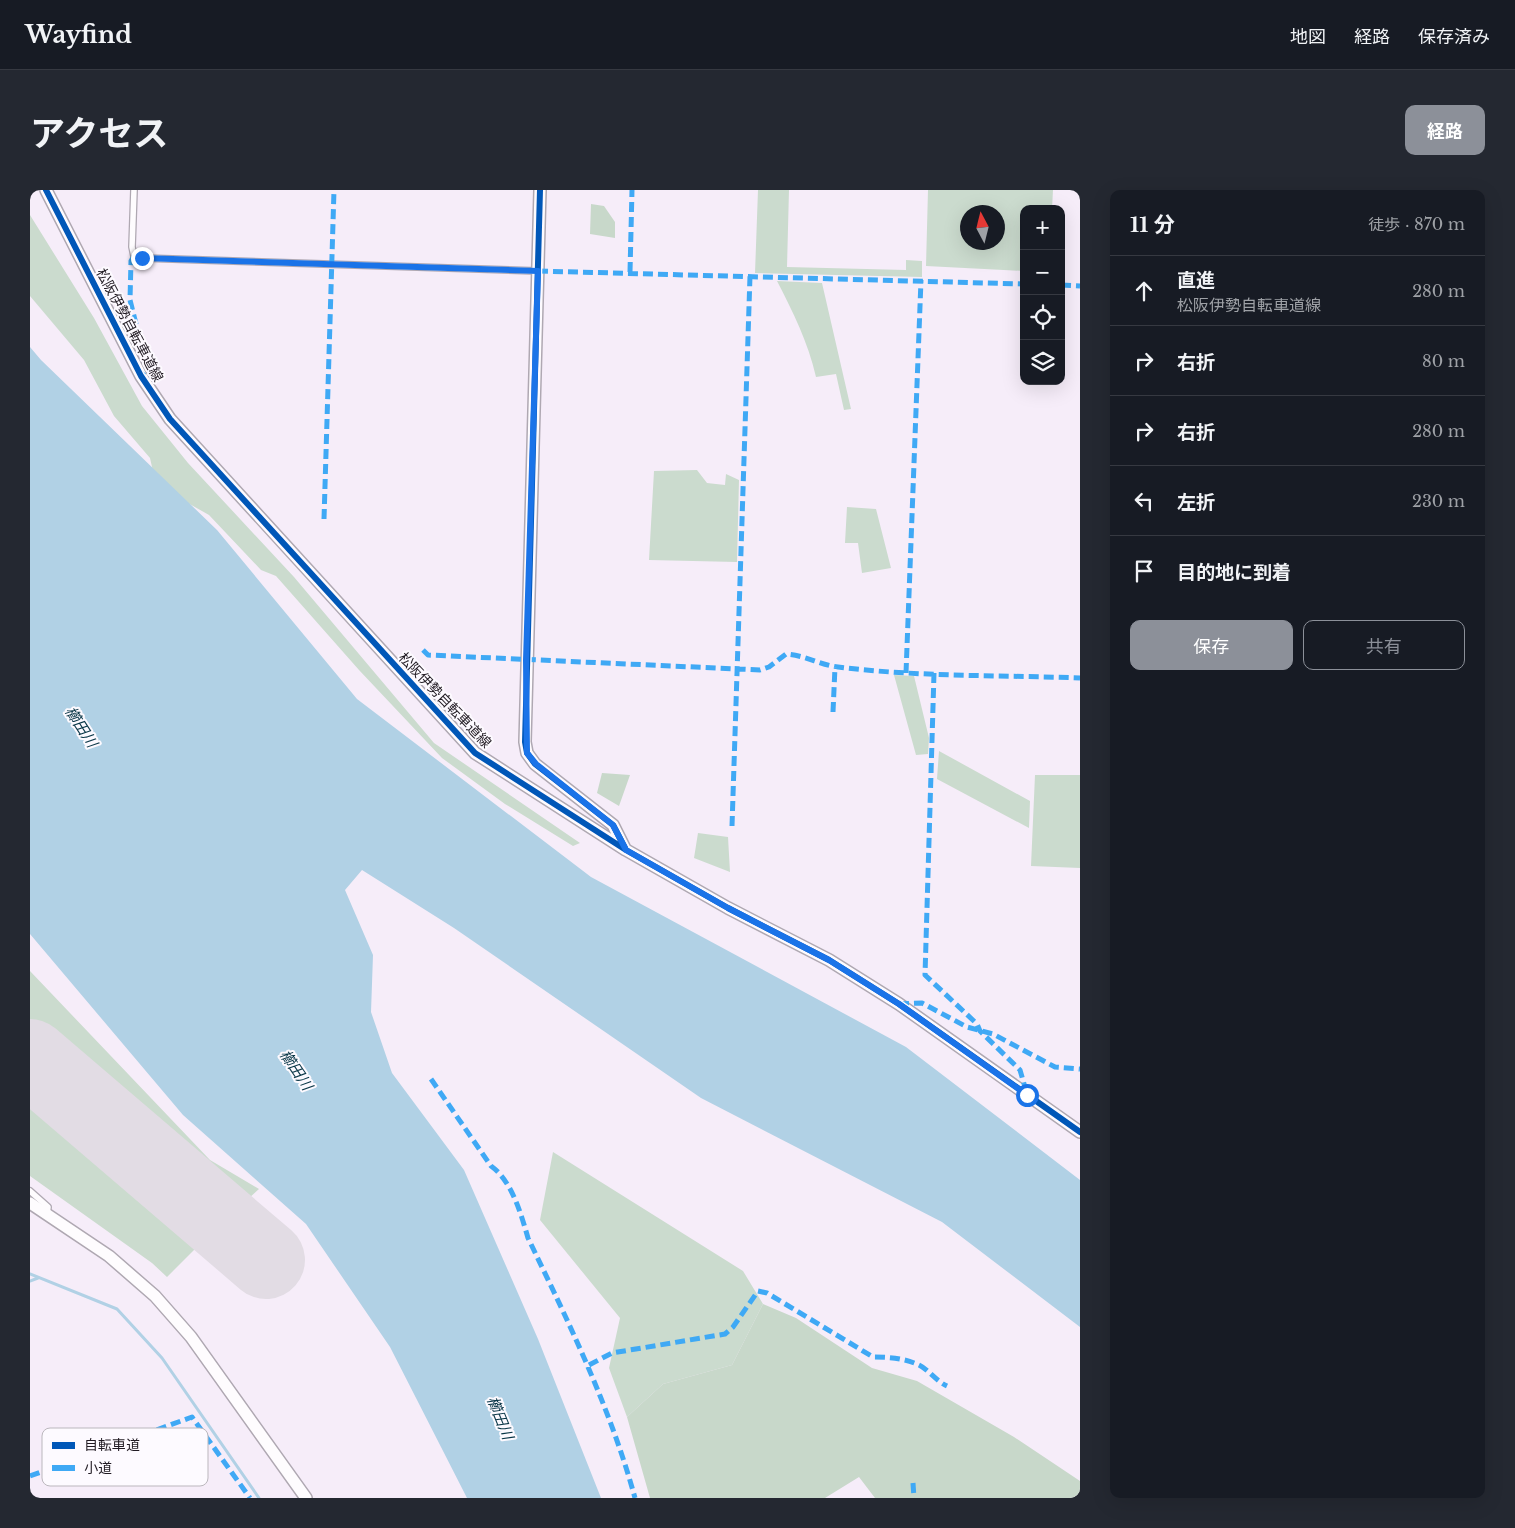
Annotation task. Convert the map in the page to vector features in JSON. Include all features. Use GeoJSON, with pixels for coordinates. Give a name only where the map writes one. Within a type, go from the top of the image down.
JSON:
{"type":"FeatureCollection","features":[{"type":"Feature","properties":{"kind":"street","name":"松阪伊勢自転車道線"},"geometry":{"type":"LineString","coordinates":[[46,190],[141,376],[170,419],[475,753],[626,850],[844,970],[899,1004],[1080,1132]]}},
{"type":"Feature","properties":{"kind":"street"},"geometry":{"type":"LineString","coordinates":[[540,190],[526,660],[527,753],[536,764],[613,825],[626,850]]}},
{"type":"Feature","properties":{"kind":"street"},"geometry":{"type":"LineString","coordinates":[[30,1203],[109,1256],[155,1296],[191,1337],[306,1498]]}},
{"type":"Feature","properties":{"kind":"lane"},"geometry":{"type":"LineString","coordinates":[[134,190],[132,247],[134,256],[142,258],[538,271]]}},
{"type":"Feature","properties":{"kind":"lane"},"geometry":{"type":"LineString","coordinates":[[30,1191],[48,1207],[47,1214]]}},
{"type":"Feature","properties":{"kind":"green space"},"geometry":{"type":"Polygon","coordinates":[[[758,190],[789,190],[787,267],[906,270],[906,260],[922,261],[922,277],[755,273],[758,190]]]}},
{"type":"Feature","properties":{"kind":"green space"},"geometry":{"type":"Polygon","coordinates":[[[928,190],[1053,190],[1052,205],[1020,205],[1020,271],[926,266],[928,190]]]}},
{"type":"Feature","properties":{"kind":"green space"},"geometry":{"type":"Polygon","coordinates":[[[591,204],[604,206],[615,222],[615,238],[590,234],[591,204]]]}},
{"type":"Feature","properties":{"kind":"green space"},"geometry":{"type":"Polygon","coordinates":[[[30,215],[94,318],[142,406],[188,463],[294,577],[434,743],[580,843],[573,846],[505,804],[442,758],[359,670],[276,576],[261,570],[209,515],[156,485],[150,458],[114,416],[84,360],[30,296],[30,215]]]}},
{"type":"Feature","properties":{"kind":"green space"},"geometry":{"type":"Polygon","coordinates":[[[777,281],[822,283],[851,409],[844,410],[836,374],[816,377],[804,339],[777,281]]]}},
{"type":"Feature","properties":{"kind":"green space"},"geometry":{"type":"Polygon","coordinates":[[[697,470],[707,483],[725,485],[726,474],[739,480],[737,562],[649,560],[654,471],[697,470]]]}},
{"type":"Feature","properties":{"kind":"green space"},"geometry":{"type":"Polygon","coordinates":[[[847,507],[876,509],[891,568],[862,573],[858,543],[845,543],[847,507]]]}},
{"type":"Feature","properties":{"kind":"green space"},"geometry":{"type":"Polygon","coordinates":[[[894,675],[914,676],[929,738],[928,754],[916,755],[894,675]]]}},
{"type":"Feature","properties":{"kind":"green space"},"geometry":{"type":"Polygon","coordinates":[[[939,751],[1030,801],[1029,828],[937,779],[939,751]]]}},
{"type":"Feature","properties":{"kind":"green space"},"geometry":{"type":"Polygon","coordinates":[[[602,773],[630,775],[619,806],[597,793],[602,773]]]}},
{"type":"Feature","properties":{"kind":"green space"},"geometry":{"type":"Polygon","coordinates":[[[1035,775],[1080,775],[1080,868],[1031,866],[1035,775]]]}},
{"type":"Feature","properties":{"kind":"green space"},"geometry":{"type":"Polygon","coordinates":[[[698,833],[728,837],[730,872],[694,858],[698,833]]]}},
{"type":"Feature","properties":{"kind":"green space"},"geometry":{"type":"Polygon","coordinates":[[[30,971],[210,1160],[259,1189],[229,1216],[30,1044],[30,971]]]}},
{"type":"Feature","properties":{"kind":"green space"},"geometry":{"type":"Polygon","coordinates":[[[30,1067],[216,1228],[167,1277],[152,1263],[30,1176],[30,1067]]]}},
{"type":"Feature","properties":{"kind":"green space"},"geometry":{"type":"Polygon","coordinates":[[[553,1152],[743,1271],[763,1304],[732,1365],[663,1384],[627,1417],[609,1368],[620,1318],[540,1220],[553,1152]]]}},
{"type":"Feature","properties":{"kind":"green space"},"geometry":{"type":"Polygon","coordinates":[[[763,1304],[796,1318],[872,1368],[917,1381],[1014,1437],[1080,1481],[1080,1498],[875,1498],[859,1477],[825,1498],[650,1498],[627,1417],[663,1384],[732,1365],[763,1304]]]}},
{"type":"Feature","properties":{"kind":"water","name":"櫛田川"},"geometry":{"type":"Polygon","coordinates":[[[30,347],[41,360],[217,530],[357,699],[591,877],[906,1047],[1080,1180],[1080,1327],[942,1222],[701,1098],[454,928],[362,870],[345,890],[373,955],[371,1012],[392,1073],[464,1170],[538,1339],[601,1498],[467,1498],[390,1347],[306,1224],[183,1115],[30,934],[30,347]]]}},
{"type":"Feature","properties":{"kind":"waterway"},"geometry":{"type":"LineString","coordinates":[[30,1274],[117,1309],[162,1358],[259,1498]]}},
{"type":"Feature","properties":{"kind":"waterway"},"geometry":{"type":"LineString","coordinates":[[30,1281],[38,1278]]}},
{"type":"Feature","properties":{"kind":"runway"},"geometry":{"type":"LineString","coordinates":[[30,1058],[266,1260]]}},
{"type":"Feature","properties":{"kind":"marked path"},"geometry":{"type":"LineString","coordinates":[[324,519],[334,190]]}},
{"type":"Feature","properties":{"kind":"marked path"},"geometry":{"type":"LineString","coordinates":[[630,272],[632,190]]}},
{"type":"Feature","properties":{"kind":"marked path"},"geometry":{"type":"LineString","coordinates":[[134,256],[131,261],[130,300],[147,368],[141,376]]}},
{"type":"Feature","properties":{"kind":"marked path"},"geometry":{"type":"LineString","coordinates":[[538,271],[1020,284]]}},
{"type":"Feature","properties":{"kind":"marked path"},"geometry":{"type":"LineString","coordinates":[[732,826],[750,276]]}},
{"type":"Feature","properties":{"kind":"marked path"},"geometry":{"type":"LineString","coordinates":[[906,673],[921,280]]}},
{"type":"Feature","properties":{"kind":"marked path"},"geometry":{"type":"LineString","coordinates":[[1065,285],[1080,286]]}},
{"type":"Feature","properties":{"kind":"marked path"},"geometry":{"type":"LineString","coordinates":[[423,650],[428,655],[760,670],[769,667],[786,654],[832,666],[868,670],[929,674],[1080,678]]}},
{"type":"Feature","properties":{"kind":"marked path"},"geometry":{"type":"LineString","coordinates":[[833,712],[835,667]]}},
{"type":"Feature","properties":{"kind":"marked path"},"geometry":{"type":"LineString","coordinates":[[934,673],[925,975],[977,1024],[980,1031],[1020,1070],[1027,1094]]}},
{"type":"Feature","properties":{"kind":"marked path"},"geometry":{"type":"LineString","coordinates":[[899,1004],[922,1003],[967,1027],[993,1034],[1055,1067],[1080,1069]]}},
{"type":"Feature","properties":{"kind":"marked path"},"geometry":{"type":"LineString","coordinates":[[431,1079],[491,1166],[505,1180],[515,1199],[528,1238],[601,1398],[614,1431],[635,1498]]}},
{"type":"Feature","properties":{"kind":"marked path"},"geometry":{"type":"LineString","coordinates":[[589,1365],[612,1353],[725,1334],[733,1327],[758,1291],[767,1293],[873,1357],[896,1358],[908,1361],[923,1367],[947,1386]]}},
{"type":"Feature","properties":{"kind":"marked path"},"geometry":{"type":"LineString","coordinates":[[162,1428],[192,1417],[200,1428]]}},
{"type":"Feature","properties":{"kind":"marked path"},"geometry":{"type":"LineString","coordinates":[[208,1439],[250,1498]]}},
{"type":"Feature","properties":{"kind":"marked path"},"geometry":{"type":"LineString","coordinates":[[30,1476],[42,1472]]}},
{"type":"Feature","properties":{"kind":"marked path"},"geometry":{"type":"LineString","coordinates":[[913,1483],[914,1498]]}},
{"type":"Feature","properties":{"kind":"cycle path"},"geometry":{"type":"LineString","coordinates":[[46,190],[141,376],[170,419],[475,753],[626,850],[728,908],[829,960],[899,1004],[1080,1132]]}},
{"type":"Feature","properties":{"kind":"cycle path"},"geometry":{"type":"LineString","coordinates":[[540,190],[525,742],[527,753],[535,764],[613,825],[625,848]]}},
{"type":"Feature","properties":{"kind":"route"},"geometry":{"type":"LineString","coordinates":[[142,258],[538,271],[526,660],[525,742],[527,753],[536,764],[613,825],[626,850],[728,908],[829,960],[899,1004],[1027,1095]]}}]}
